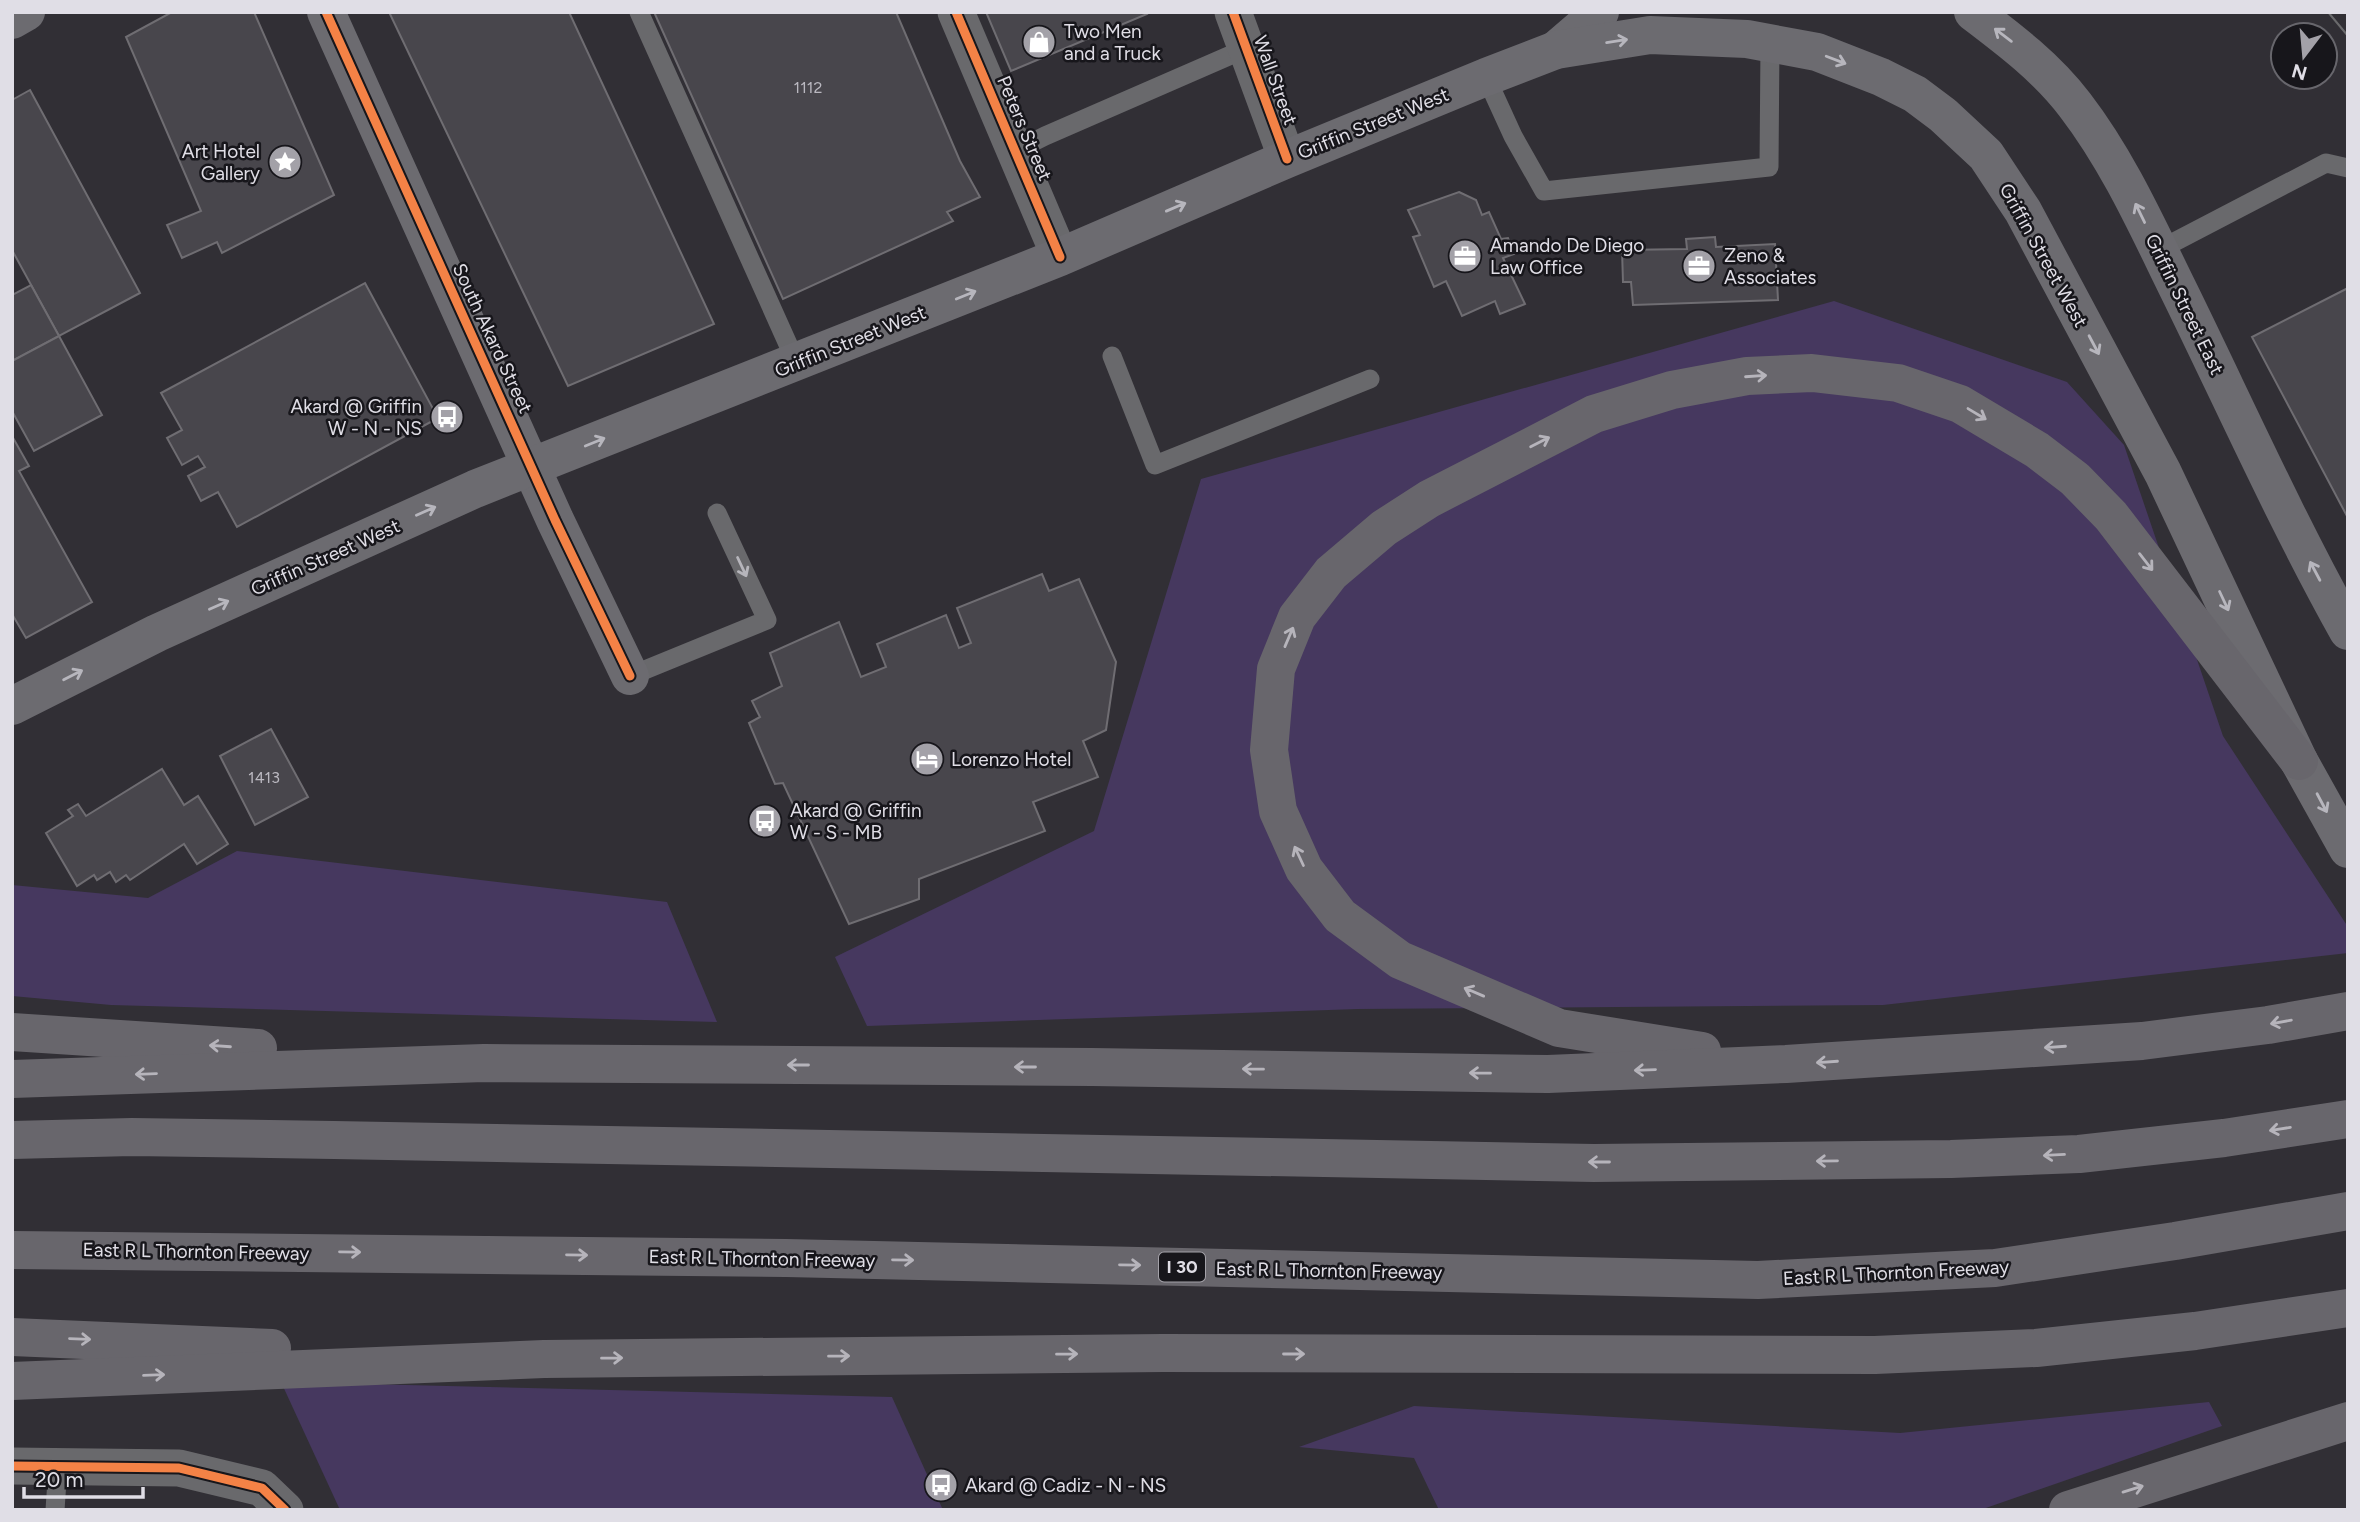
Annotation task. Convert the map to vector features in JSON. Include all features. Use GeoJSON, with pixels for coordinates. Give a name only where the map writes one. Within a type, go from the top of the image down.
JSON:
{"type":"FeatureCollection","features":[{"type":"Feature","properties":{"kind":"highway"},"geometry":{"type":"LineString","coordinates":[[1787,1064],[1559,1028],[1399,960],[1340,916],[1304,869],[1278,811],[1272,774],[1269,750],[1276,669],[1297,617],[1331,573],[1384,528],[1429,499],[1594,414],[1671,390],[1747,376],[1812,373],[1898,383],[1960,404],[2037,450],[2075,479],[2111,516],[2299,761]]}},
{"type":"Feature","properties":{"kind":"highway"},"geometry":{"type":"LineString","coordinates":[[12,1079],[484,1063],[1548,1073],[1787,1064],[2142,1041],[2268,1025],[2348,1010]]}},
{"type":"Feature","properties":{"kind":"highway"},"geometry":{"type":"LineString","coordinates":[[12,1032],[484,1063]]}},
{"type":"Feature","properties":{"kind":"highway"},"geometry":{"type":"LineString","coordinates":[[12,1140],[348,1140],[1594,1163],[1869,1160],[2079,1154],[2224,1138],[2348,1119]]}},
{"type":"Feature","properties":{"kind":"highway","name":"East R L Thornton Freeway"},"geometry":{"type":"LineString","coordinates":[[12,1250],[786,1258],[1758,1280],[1996,1268],[2348,1211]]}},
{"type":"Feature","properties":{"kind":"highway"},"geometry":{"type":"LineString","coordinates":[[12,1381],[544,1359],[1163,1353],[1875,1355],[2036,1348],[2195,1331],[2348,1308]]}},
{"type":"Feature","properties":{"kind":"highway"},"geometry":{"type":"LineString","coordinates":[[12,1336],[544,1359]]}},
{"type":"Feature","properties":{"kind":"highway"},"geometry":{"type":"LineString","coordinates":[[2068,1510],[2348,1421]]}},
{"type":"Feature","properties":{"kind":"main road"},"geometry":{"type":"LineString","coordinates":[[12,20],[26,12]]}},
{"type":"Feature","properties":{"kind":"main road","name":"South Akard Street"},"geometry":{"type":"LineString","coordinates":[[326,12],[532,467],[630,676]]}},
{"type":"Feature","properties":{"kind":"main road"},"geometry":{"type":"LineString","coordinates":[[1556,50],[1600,12]]}},
{"type":"Feature","properties":{"kind":"main road"},"geometry":{"type":"LineString","coordinates":[[1702,12],[1759,41]]}},
{"type":"Feature","properties":{"kind":"main road","name":"Griffin Street East"},"geometry":{"type":"LineString","coordinates":[[1973,12],[2023,50],[2074,104],[2120,172],[2311,565],[2348,631]]}},
{"type":"Feature","properties":{"kind":"main road","name":"Griffin Street West"},"geometry":{"type":"LineString","coordinates":[[12,706],[157,633],[475,489],[1060,257],[1287,159],[1556,50],[1650,35],[1759,41],[1816,52],[1881,77],[1915,94],[1943,115],[1986,155],[2023,211],[2163,473],[2299,761],[2347,845]]}},
{"type":"Feature","properties":{"kind":"street","name":"Peters Street"},"geometry":{"type":"LineString","coordinates":[[956,12],[1060,257]]}},
{"type":"Feature","properties":{"kind":"street","name":"Wall Street"},"geometry":{"type":"LineString","coordinates":[[1233,12],[1287,159]]}},
{"type":"Feature","properties":{"kind":"street"},"geometry":{"type":"LineString","coordinates":[[12,1466],[179,1468],[262,1488],[285,1510]]}},
{"type":"Feature","properties":{"kind":"lane"},"geometry":{"type":"LineString","coordinates":[[639,12],[796,362]]}},
{"type":"Feature","properties":{"kind":"lane"},"geometry":{"type":"LineString","coordinates":[[1486,77],[1513,136],[1544,191],[1769,167],[1759,41]]}},
{"type":"Feature","properties":{"kind":"lane"},"geometry":{"type":"LineString","coordinates":[[1015,151],[1247,48]]}},
{"type":"Feature","properties":{"kind":"lane"},"geometry":{"type":"LineString","coordinates":[[2158,250],[2326,163],[2348,169]]}},
{"type":"Feature","properties":{"kind":"lane"},"geometry":{"type":"LineString","coordinates":[[1112,356],[1155,465],[1370,379]]}},
{"type":"Feature","properties":{"kind":"lane"},"geometry":{"type":"LineString","coordinates":[[630,676],[766,620],[717,513]]}},
{"type":"Feature","properties":{"kind":"lane"},"geometry":{"type":"LineString","coordinates":[[55,1510],[58,1466]]}},
{"type":"Feature","properties":{"kind":"shaded area"},"geometry":{"type":"Polygon","coordinates":[[[1834,301],[2067,382],[2124,445],[2223,736],[2348,927],[2348,953],[1883,1005],[1358,1009],[867,1026],[835,957],[1094,831],[1201,479],[1834,301]]]}},
{"type":"Feature","properties":{"kind":"shaded area"},"geometry":{"type":"Polygon","coordinates":[[[237,851],[667,902],[717,1022],[111,1005],[12,996],[12,885],[148,898],[237,851]]]}},
{"type":"Feature","properties":{"kind":"shaded area"},"geometry":{"type":"Polygon","coordinates":[[[281,1382],[892,1397],[943,1510],[340,1510],[281,1382]]]}},
{"type":"Feature","properties":{"kind":"shaded area"},"geometry":{"type":"Polygon","coordinates":[[[2209,1402],[2222,1426],[1980,1510],[1439,1510],[1414,1458],[1299,1447],[1414,1406],[1900,1433],[2209,1402]]]}},
{"type":"Feature","properties":{"kind":"building"},"geometry":{"type":"Polygon","coordinates":[[[172,12],[254,12],[334,195],[222,253],[217,242],[182,258],[167,225],[201,211],[126,37],[172,12]]]}},
{"type":"Feature","properties":{"kind":"building"},"geometry":{"type":"Polygon","coordinates":[[[389,12],[569,12],[714,324],[568,386],[389,12]]]}},
{"type":"Feature","properties":{"kind":"building"},"geometry":{"type":"Polygon","coordinates":[[[654,12],[896,12],[960,161],[980,197],[947,212],[953,221],[783,299],[654,12]]]}},
{"type":"Feature","properties":{"kind":"building","name":"Two Men and a Truck"},"geometry":{"type":"Polygon","coordinates":[[[986,12],[1146,12],[1147,14],[1011,71],[986,12]]]}},
{"type":"Feature","properties":{"kind":"building"},"geometry":{"type":"Polygon","coordinates":[[[30,90],[140,293],[59,336],[12,250],[12,100],[30,90]]]}},
{"type":"Feature","properties":{"kind":"building","name":"Amando De Diego Law Office"},"geometry":{"type":"Polygon","coordinates":[[[1459,192],[1476,200],[1482,215],[1489,212],[1501,239],[1508,238],[1514,254],[1503,258],[1525,304],[1500,314],[1495,301],[1462,316],[1446,281],[1434,287],[1413,237],[1420,235],[1408,210],[1459,192]]]}},
{"type":"Feature","properties":{"kind":"building","name":"Zeno & Associates"},"geometry":{"type":"Polygon","coordinates":[[[1715,237],[1716,247],[1775,244],[1778,300],[1633,305],[1631,282],[1623,282],[1622,250],[1687,249],[1686,239],[1715,237]]]}},
{"type":"Feature","properties":{"kind":"building"},"geometry":{"type":"Polygon","coordinates":[[[365,283],[438,418],[237,527],[218,492],[201,501],[188,476],[205,467],[198,456],[182,465],[167,438],[182,430],[161,393],[365,283]]]}},
{"type":"Feature","properties":{"kind":"building"},"geometry":{"type":"Polygon","coordinates":[[[31,285],[59,336],[12,361],[12,295],[31,285]]]}},
{"type":"Feature","properties":{"kind":"building"},"geometry":{"type":"Polygon","coordinates":[[[2348,288],[2348,518],[2252,337],[2348,288]]]}},
{"type":"Feature","properties":{"kind":"building"},"geometry":{"type":"Polygon","coordinates":[[[59,336],[102,415],[34,451],[12,411],[12,361],[59,336]]]}},
{"type":"Feature","properties":{"kind":"building"},"geometry":{"type":"Polygon","coordinates":[[[12,436],[29,466],[19,471],[92,602],[26,638],[12,614],[12,436]]]}},
{"type":"Feature","properties":{"kind":"building","name":"Lorenzo Hotel"},"geometry":{"type":"Polygon","coordinates":[[[1042,574],[1049,591],[1079,579],[1116,662],[1106,730],[1083,741],[1098,777],[1033,802],[1045,831],[919,879],[919,899],[849,924],[783,783],[775,784],[749,723],[760,717],[752,701],[782,686],[770,653],[839,622],[861,677],[886,667],[877,644],[946,615],[959,648],[971,643],[957,608],[1042,574]]]}},
{"type":"Feature","properties":{"kind":"building"},"geometry":{"type":"Polygon","coordinates":[[[271,729],[308,797],[255,825],[220,756],[271,729]]]}},
{"type":"Feature","properties":{"kind":"building"},"geometry":{"type":"Polygon","coordinates":[[[162,769],[184,805],[198,796],[228,844],[197,864],[184,844],[130,880],[126,875],[116,882],[110,872],[97,880],[94,875],[77,886],[46,833],[73,816],[68,810],[78,804],[86,816],[162,769]]]}},
{"type":"Feature","properties":{"kind":"tram line"},"geometry":{"type":"LineString","coordinates":[[2328,12],[2348,36]]}},
{"type":"Feature","properties":{"kind":"cycle path"},"geometry":{"type":"LineString","coordinates":[[326,12],[555,520],[630,676]]}},
{"type":"Feature","properties":{"kind":"cycle path"},"geometry":{"type":"LineString","coordinates":[[956,12],[1060,257]]}},
{"type":"Feature","properties":{"kind":"cycle path"},"geometry":{"type":"LineString","coordinates":[[1233,12],[1287,159]]}},
{"type":"Feature","properties":{"kind":"cycle path"},"geometry":{"type":"LineString","coordinates":[[12,1466],[179,1468],[262,1488],[285,1510]]}},
{"type":"Feature","properties":{"kind":"place","name":"Two Men and a Truck"},"geometry":{"type":"Point","coordinates":[1039,42]}},
{"type":"Feature","properties":{"kind":"place","name":"Art Hotel Gallery"},"geometry":{"type":"Point","coordinates":[285,162]}},
{"type":"Feature","properties":{"kind":"place","name":"Amando De Diego Law Office"},"geometry":{"type":"Point","coordinates":[1465,256]}},
{"type":"Feature","properties":{"kind":"place","name":"Zeno & Associates"},"geometry":{"type":"Point","coordinates":[1699,266]}},
{"type":"Feature","properties":{"kind":"place","name":"Akard @ Griffin W - N - NS"},"geometry":{"type":"Point","coordinates":[447,417]}},
{"type":"Feature","properties":{"kind":"place","name":"Lorenzo Hotel"},"geometry":{"type":"Point","coordinates":[927,759]}},
{"type":"Feature","properties":{"kind":"place","name":"Akard @ Griffin W - S - MB"},"geometry":{"type":"Point","coordinates":[765,821]}},
{"type":"Feature","properties":{"kind":"place","name":"Akard @ Cadiz - N - NS"},"geometry":{"type":"Point","coordinates":[941,1485]}}]}
